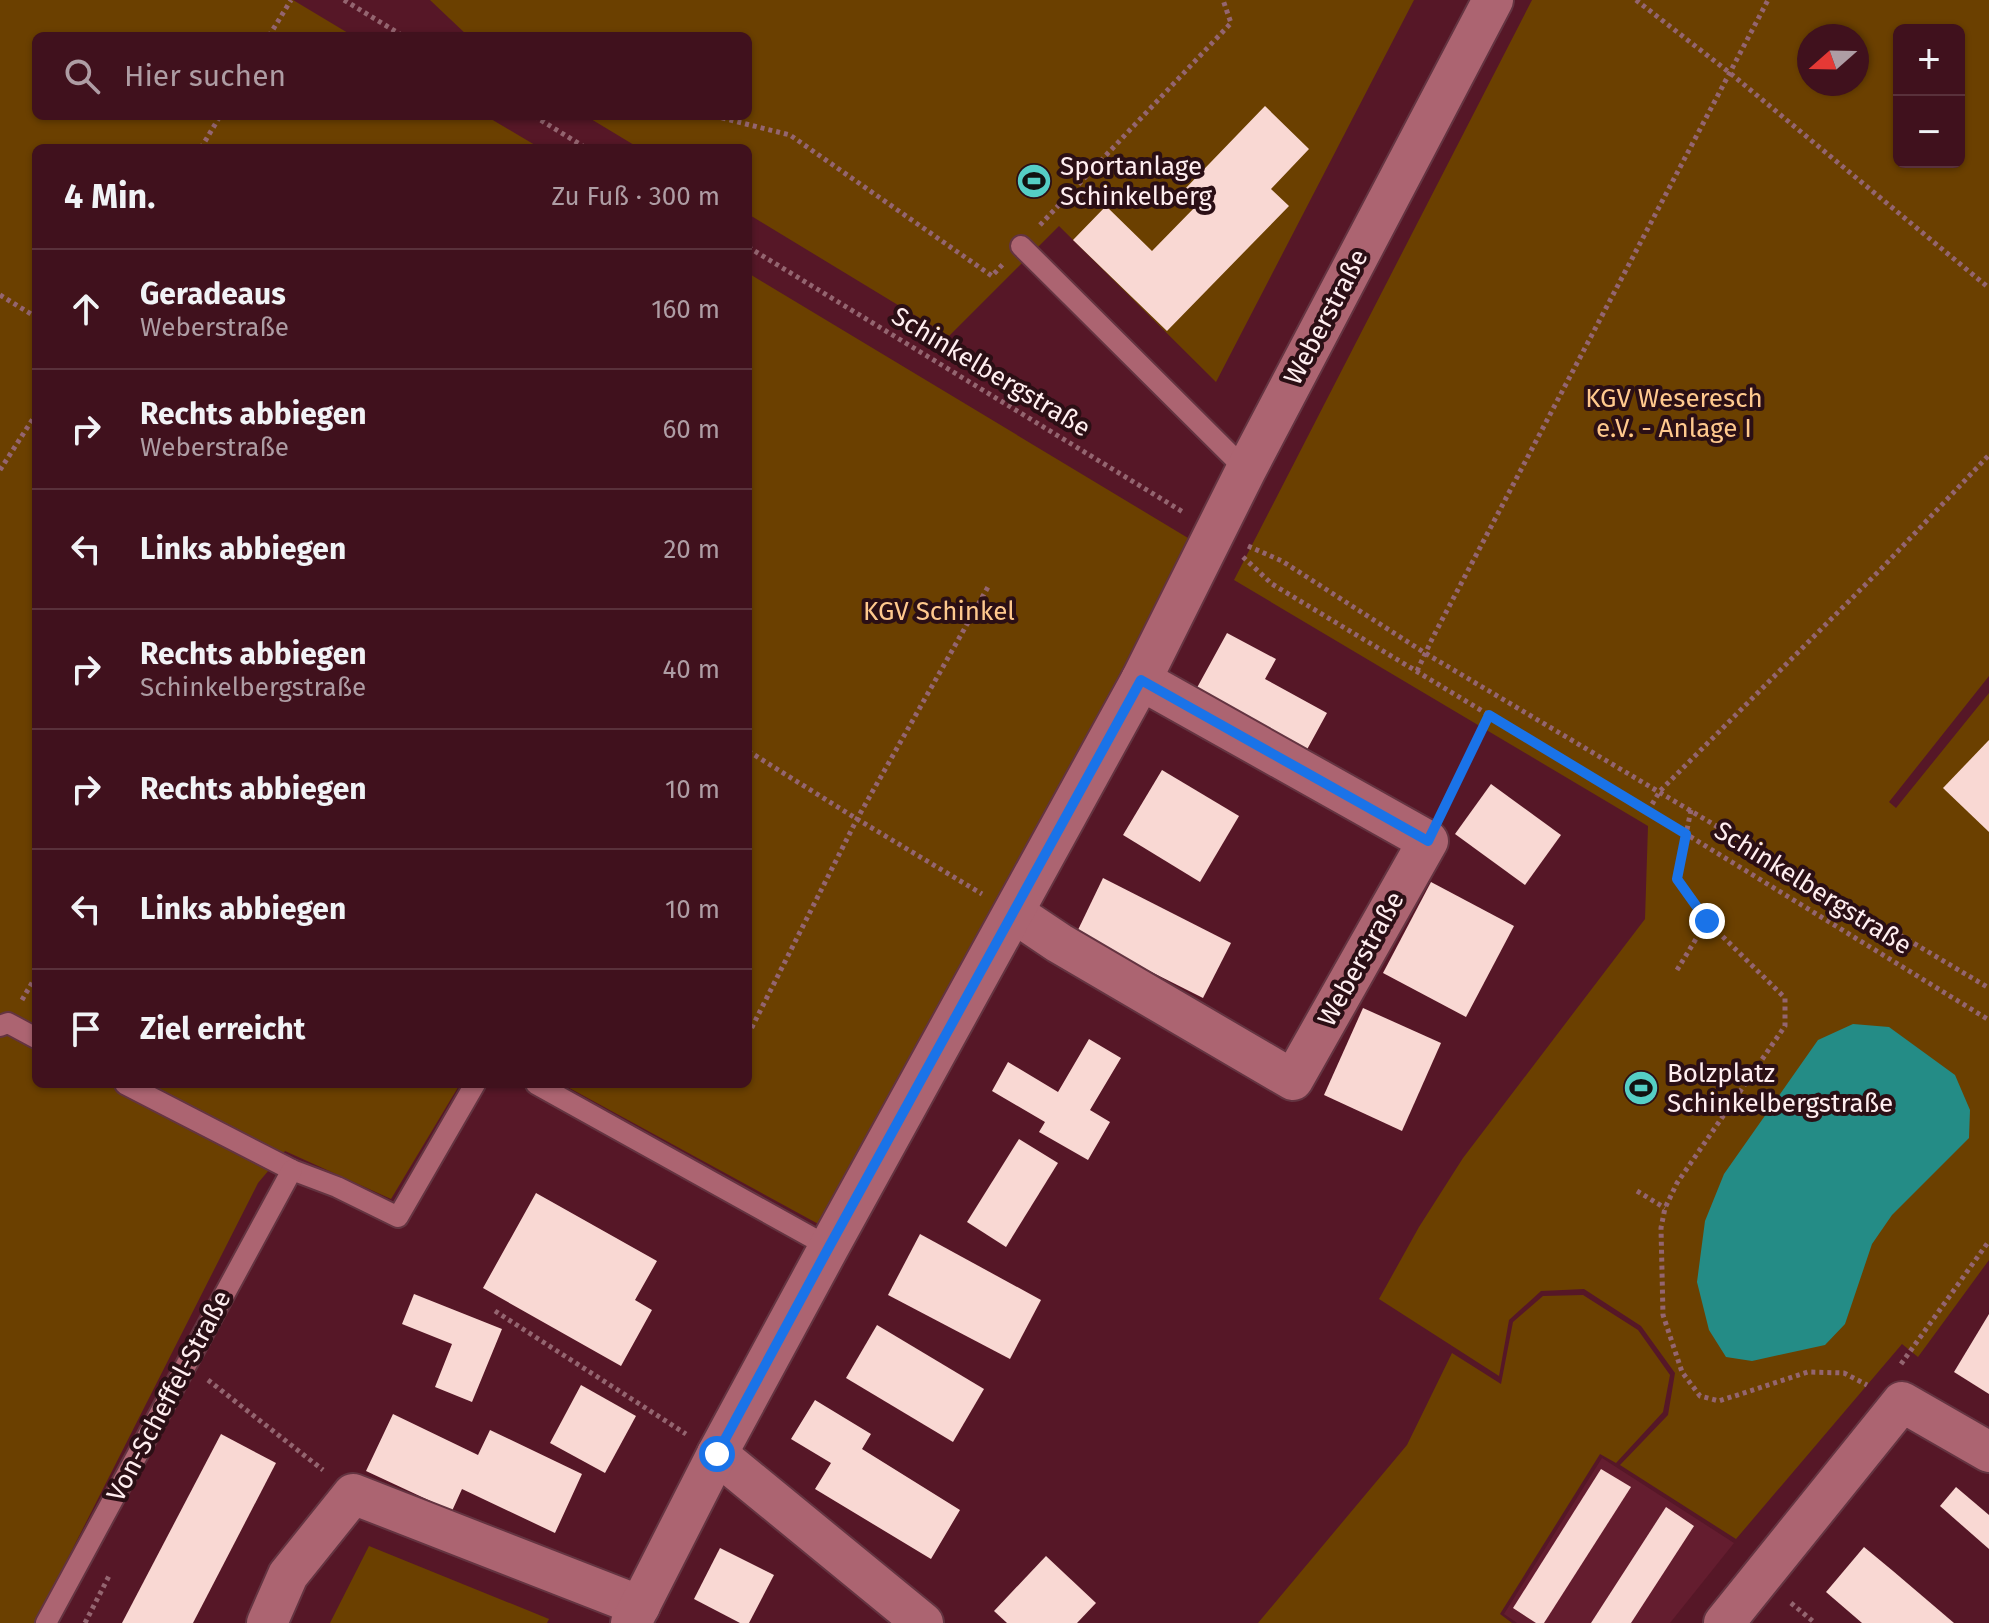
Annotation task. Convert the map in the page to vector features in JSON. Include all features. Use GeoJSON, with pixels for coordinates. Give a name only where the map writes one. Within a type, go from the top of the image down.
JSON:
{"type":"FeatureCollection","features":[{"type":"Feature","properties":{"kind":"street","name":"Weberstraße"},"geometry":{"type":"LineString","coordinates":[[635,1614],[829,1247],[1141,680],[1214,530],[1493,0]]}},
{"type":"Feature","properties":{"kind":"street"},"geometry":{"type":"LineString","coordinates":[[1141,680],[1428,841]]}},
{"type":"Feature","properties":{"kind":"street","name":"Weberstraße"},"geometry":{"type":"LineString","coordinates":[[1014,913],[1059,943],[1293,1080],[1428,841]]}},
{"type":"Feature","properties":{"kind":"street"},"geometry":{"type":"LineString","coordinates":[[1724,1623],[1902,1402],[1989,1452]]}},
{"type":"Feature","properties":{"kind":"street"},"geometry":{"type":"LineString","coordinates":[[717,1454],[923,1623]]}},
{"type":"Feature","properties":{"kind":"street"},"geometry":{"type":"LineString","coordinates":[[267,1623],[288,1575],[353,1494],[635,1614]]}},
{"type":"Feature","properties":{"kind":"lane"},"geometry":{"type":"LineString","coordinates":[[1021,246],[1246,470]]}},
{"type":"Feature","properties":{"kind":"lane"},"geometry":{"type":"LineString","coordinates":[[0,1026],[8,1023],[32,1036]]}},
{"type":"Feature","properties":{"kind":"lane"},"geometry":{"type":"LineString","coordinates":[[133,1088],[292,1170],[337,1187],[398,1217],[473,1088]]}},
{"type":"Feature","properties":{"kind":"lane"},"geometry":{"type":"LineString","coordinates":[[543,1088],[829,1247]]}},
{"type":"Feature","properties":{"kind":"lane","name":"Von-Scheffel-Straße"},"geometry":{"type":"LineString","coordinates":[[46,1623],[292,1170]]}},
{"type":"Feature","properties":{"kind":"path"},"geometry":{"type":"LineString","coordinates":[[271,32],[291,0]]}},
{"type":"Feature","properties":{"kind":"path"},"geometry":{"type":"LineString","coordinates":[[344,0],[396,32]]}},
{"type":"Feature","properties":{"kind":"path"},"geometry":{"type":"LineString","coordinates":[[730,120],[790,135],[992,276],[1231,23],[1223,0]]}},
{"type":"Feature","properties":{"kind":"path"},"geometry":{"type":"LineString","coordinates":[[1636,0],[1730,73],[1989,288]]}},
{"type":"Feature","properties":{"kind":"path"},"geometry":{"type":"LineString","coordinates":[[1417,671],[1768,0]]}},
{"type":"Feature","properties":{"kind":"path"},"geometry":{"type":"LineString","coordinates":[[203,144],[218,120]]}},
{"type":"Feature","properties":{"kind":"path"},"geometry":{"type":"LineString","coordinates":[[540,120],[580,144]]}},
{"type":"Feature","properties":{"kind":"path","name":"Schinkelbergstraße"},"geometry":{"type":"LineString","coordinates":[[752,249],[1152,494],[1214,530],[1282,561],[1425,653],[1989,988]]}},
{"type":"Feature","properties":{"kind":"path"},"geometry":{"type":"LineString","coordinates":[[0,295],[32,315]]}},
{"type":"Feature","properties":{"kind":"path"},"geometry":{"type":"LineString","coordinates":[[0,470],[32,420]]}},
{"type":"Feature","properties":{"kind":"path"},"geometry":{"type":"LineString","coordinates":[[1648,811],[1660,791],[1881,569],[1989,455]]}},
{"type":"Feature","properties":{"kind":"path","name":"Schinkelbergstraße"},"geometry":{"type":"LineString","coordinates":[[1214,530],[1272,584],[1989,1020]]}},
{"type":"Feature","properties":{"kind":"path"},"geometry":{"type":"LineString","coordinates":[[752,1027],[857,819],[988,587]]}},
{"type":"Feature","properties":{"kind":"path"},"geometry":{"type":"LineString","coordinates":[[1428,841],[1489,715]]}},
{"type":"Feature","properties":{"kind":"path"},"geometry":{"type":"LineString","coordinates":[[752,753],[1014,913]]}},
{"type":"Feature","properties":{"kind":"path"},"geometry":{"type":"LineString","coordinates":[[1691,810],[1677,879],[1707,921],[1785,998],[1785,1026],[1677,1183],[1665,1208],[1661,1228],[1663,1315],[1682,1372],[1700,1396],[1719,1401],[1808,1372],[1844,1373],[1902,1402],[1901,1364],[1989,1241]]}},
{"type":"Feature","properties":{"kind":"path"},"geometry":{"type":"LineString","coordinates":[[1677,970],[1707,921]]}},
{"type":"Feature","properties":{"kind":"path"},"geometry":{"type":"LineString","coordinates":[[1637,1191],[1665,1208]]}},
{"type":"Feature","properties":{"kind":"path"},"geometry":{"type":"LineString","coordinates":[[495,1311],[717,1454]]}},
{"type":"Feature","properties":{"kind":"path"},"geometry":{"type":"LineString","coordinates":[[207,1380],[353,1494]]}},
{"type":"Feature","properties":{"kind":"path"},"geometry":{"type":"LineString","coordinates":[[85,1623],[112,1569]]}},
{"type":"Feature","properties":{"kind":"shaded area"},"geometry":{"type":"Polygon","coordinates":[[[1602,1458],[1734,1543],[1670,1623],[1517,1623],[1504,1614],[1602,1458]]]}},
{"type":"Feature","properties":{"kind":"green space"},"geometry":{"type":"Polygon","coordinates":[[[0,0],[293,0],[346,32],[32,32],[32,120],[493,120],[533,144],[32,144],[32,1088],[458,1088],[391,1199],[285,1151],[258,1183],[35,1623],[0,1623],[0,0]]]}},
{"type":"Feature","properties":{"kind":"green space","name":"Sportanlage Schinkelberg"},"geometry":{"type":"Polygon","coordinates":[[[430,0],[1414,0],[1216,382],[1059,226],[949,336],[752,216],[752,144],[632,144],[593,120],[752,120],[752,32],[464,32],[430,0]]]}},
{"type":"Feature","properties":{"kind":"green space","name":"KGV Weseresch e.V. - Anlage I"},"geometry":{"type":"Polygon","coordinates":[[[1532,0],[1989,0],[1989,676],[1889,802],[1896,808],[1989,693],[1989,1260],[1918,1357],[1902,1344],[1736,1539],[1620,1465],[1668,1415],[1675,1373],[1641,1326],[1584,1289],[1541,1291],[1509,1320],[1499,1376],[1379,1299],[1419,1227],[1463,1158],[1645,919],[1648,826],[1234,580],[1532,0]]]}},
{"type":"Feature","properties":{"kind":"green space","name":"KGV Schinkel"},"geometry":{"type":"Polygon","coordinates":[[[752,275],[1188,538],[844,1238],[569,1088],[752,1088],[752,275]]]}},
{"type":"Feature","properties":{"kind":"green space"},"geometry":{"type":"Polygon","coordinates":[[[1583,1295],[1638,1330],[1670,1375],[1663,1412],[1616,1463],[1600,1454],[1500,1614],[1512,1623],[1258,1623],[1407,1445],[1452,1353],[1501,1384],[1513,1322],[1543,1296],[1583,1295]]]}},
{"type":"Feature","properties":{"kind":"green space"},"geometry":{"type":"Polygon","coordinates":[[[369,1546],[549,1619],[547,1623],[330,1623],[369,1546]]]}},
{"type":"Feature","properties":{"kind":"water"},"geometry":{"type":"Polygon","coordinates":[[[1853,1024],[1889,1027],[1955,1075],[1970,1110],[1969,1138],[1892,1215],[1872,1244],[1845,1324],[1825,1345],[1752,1361],[1726,1357],[1709,1330],[1697,1282],[1705,1221],[1724,1174],[1818,1040],[1853,1024]]]}},
{"type":"Feature","properties":{"kind":"building"},"geometry":{"type":"Polygon","coordinates":[[[1265,106],[1309,149],[1271,189],[1289,206],[1167,331],[1073,240],[1106,206],[1152,251],[1197,205],[1183,191],[1265,106]]]}},
{"type":"Feature","properties":{"kind":"building"},"geometry":{"type":"Polygon","coordinates":[[[1227,633],[1276,659],[1265,679],[1327,713],[1304,755],[1193,695],[1227,633]]]}},
{"type":"Feature","properties":{"kind":"building"},"geometry":{"type":"Polygon","coordinates":[[[1989,740],[1989,832],[1943,788],[1989,740]]]}},
{"type":"Feature","properties":{"kind":"building"},"geometry":{"type":"Polygon","coordinates":[[[1162,770],[1239,816],[1200,882],[1123,835],[1162,770]]]}},
{"type":"Feature","properties":{"kind":"building"},"geometry":{"type":"Polygon","coordinates":[[[1491,784],[1561,835],[1525,885],[1455,834],[1491,784]]]}},
{"type":"Feature","properties":{"kind":"building"},"geometry":{"type":"Polygon","coordinates":[[[1103,878],[1231,943],[1203,998],[1076,934],[1103,878]]]}},
{"type":"Feature","properties":{"kind":"building"},"geometry":{"type":"Polygon","coordinates":[[[1431,882],[1514,926],[1466,1017],[1383,973],[1431,882]]]}},
{"type":"Feature","properties":{"kind":"building"},"geometry":{"type":"Polygon","coordinates":[[[1363,1008],[1441,1043],[1402,1131],[1324,1095],[1363,1008]]]}},
{"type":"Feature","properties":{"kind":"building"},"geometry":{"type":"Polygon","coordinates":[[[1089,1039],[1121,1058],[1090,1110],[1110,1122],[1088,1160],[1039,1132],[1045,1122],[992,1091],[1008,1062],[1058,1092],[1089,1039]]]}},
{"type":"Feature","properties":{"kind":"building"},"geometry":{"type":"Polygon","coordinates":[[[1019,1139],[1058,1163],[1006,1247],[967,1222],[1019,1139]]]}},
{"type":"Feature","properties":{"kind":"building"},"geometry":{"type":"Polygon","coordinates":[[[536,1193],[657,1261],[635,1300],[652,1310],[621,1366],[483,1288],[536,1193]]]}},
{"type":"Feature","properties":{"kind":"building"},"geometry":{"type":"Polygon","coordinates":[[[920,1234],[1041,1300],[1010,1359],[888,1295],[920,1234]]]}},
{"type":"Feature","properties":{"kind":"building"},"geometry":{"type":"Polygon","coordinates":[[[414,1294],[502,1329],[472,1402],[435,1387],[452,1344],[402,1324],[414,1294]]]}},
{"type":"Feature","properties":{"kind":"building"},"geometry":{"type":"Polygon","coordinates":[[[1989,1314],[1989,1394],[1954,1372],[1989,1314]]]}},
{"type":"Feature","properties":{"kind":"building"},"geometry":{"type":"Polygon","coordinates":[[[877,1325],[984,1389],[953,1442],[846,1378],[877,1325]]]}},
{"type":"Feature","properties":{"kind":"building"},"geometry":{"type":"Polygon","coordinates":[[[581,1385],[636,1416],[605,1473],[550,1443],[581,1385]]]}},
{"type":"Feature","properties":{"kind":"building"},"geometry":{"type":"Polygon","coordinates":[[[815,1400],[871,1434],[862,1449],[960,1510],[931,1559],[815,1489],[831,1463],[791,1439],[815,1400]]]}},
{"type":"Feature","properties":{"kind":"building"},"geometry":{"type":"Polygon","coordinates":[[[393,1414],[478,1455],[490,1430],[582,1474],[555,1533],[462,1489],[452,1511],[366,1471],[393,1414]]]}},
{"type":"Feature","properties":{"kind":"building"},"geometry":{"type":"Polygon","coordinates":[[[221,1434],[276,1463],[193,1623],[122,1623],[221,1434]]]}},
{"type":"Feature","properties":{"kind":"building"},"geometry":{"type":"Polygon","coordinates":[[[1601,1469],[1631,1487],[1544,1623],[1536,1623],[1513,1608],[1601,1469]]]}},
{"type":"Feature","properties":{"kind":"building"},"geometry":{"type":"Polygon","coordinates":[[[1956,1487],[1989,1515],[1989,1549],[1940,1506],[1956,1487]]]}},
{"type":"Feature","properties":{"kind":"building"},"geometry":{"type":"Polygon","coordinates":[[[1666,1507],[1694,1526],[1631,1623],[1591,1623],[1666,1507]]]}},
{"type":"Feature","properties":{"kind":"building"},"geometry":{"type":"Polygon","coordinates":[[[1864,1547],[1954,1623],[1862,1623],[1826,1592],[1864,1547]]]}},
{"type":"Feature","properties":{"kind":"building"},"geometry":{"type":"Polygon","coordinates":[[[720,1548],[774,1575],[749,1623],[740,1623],[694,1599],[720,1548]]]}},
{"type":"Feature","properties":{"kind":"building"},"geometry":{"type":"Polygon","coordinates":[[[1046,1556],[1096,1603],[1077,1623],[1007,1623],[994,1611],[1046,1556]]]}},
{"type":"Feature","properties":{"kind":"place","name":"Sportanlage Schinkelberg"},"geometry":{"type":"Point","coordinates":[1034,181]}},
{"type":"Feature","properties":{"kind":"place","name":"Bolzplatz Schinkelbergstraße"},"geometry":{"type":"Point","coordinates":[1641,1088]}},
{"type":"Feature","properties":{"kind":"route"},"geometry":{"type":"LineString","coordinates":[[717,1454],[1141,680],[1428,841],[1489,715],[1686,834],[1677,879],[1707,921]]}}]}
